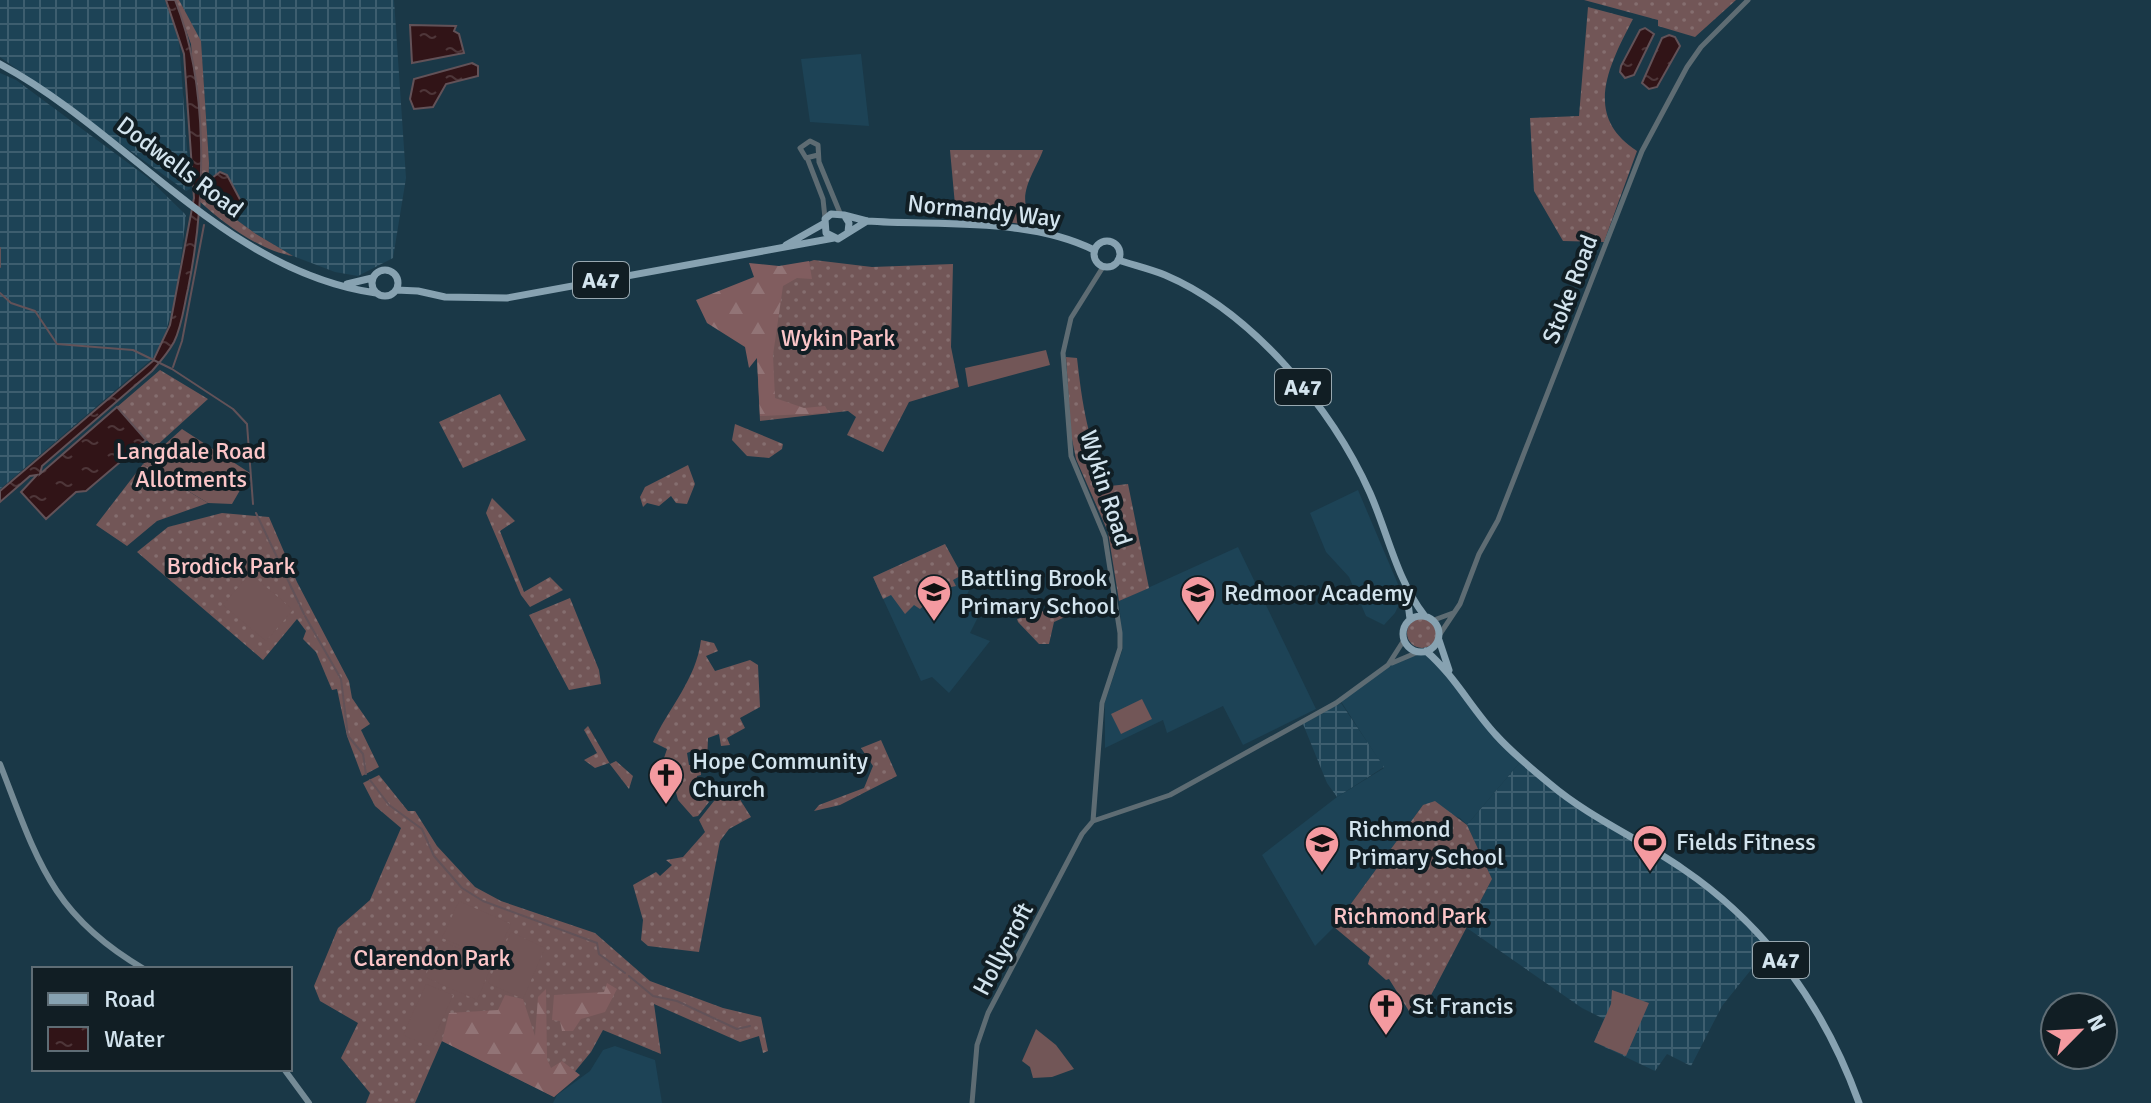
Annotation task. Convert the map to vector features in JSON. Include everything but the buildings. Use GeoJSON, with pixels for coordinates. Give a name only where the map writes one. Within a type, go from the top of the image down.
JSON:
{"type":"FeatureCollection","features":[{"type":"Feature","properties":{"kind":"main road","name":"Dodwells Road"},"geometry":{"type":"LineString","coordinates":[[0,64],[44,91],[204,212],[264,252],[345,285],[376,293]]}},
{"type":"Feature","properties":{"kind":"main road","name":"Normandy Way"},"geometry":{"type":"LineString","coordinates":[[842,214],[867,221],[1013,229],[1069,240],[1094,250]]}},
{"type":"Feature","properties":{"kind":"main road"},"geometry":{"type":"LineString","coordinates":[[848,232],[849,223],[842,214],[824,221],[826,233],[834,238],[848,232],[867,221]]}},
{"type":"Feature","properties":{"kind":"main road","name":"A47"},"geometry":{"type":"LineString","coordinates":[[784,247],[824,221]]}},
{"type":"Feature","properties":{"kind":"main road","name":"A47"},"geometry":{"type":"LineString","coordinates":[[396,290],[445,297],[507,298],[834,238]]}},
{"type":"Feature","properties":{"kind":"main road"},"geometry":{"type":"LineString","coordinates":[[1102,242],[1113,243],[1119,253],[1118,260],[1112,266],[1103,267],[1096,262],[1094,250],[1102,242]]}},
{"type":"Feature","properties":{"kind":"main road","name":"A47"},"geometry":{"type":"LineString","coordinates":[[1118,260],[1166,275],[1204,298],[1246,328],[1317,402],[1371,494],[1407,589],[1424,615]]}},
{"type":"Feature","properties":{"kind":"main road"},"geometry":{"type":"LineString","coordinates":[[345,285],[372,278],[382,269],[396,275],[396,290],[386,296],[376,293],[372,278]]}},
{"type":"Feature","properties":{"kind":"main road","name":"A47"},"geometry":{"type":"LineString","coordinates":[[396,275],[418,291]]}},
{"type":"Feature","properties":{"kind":"main road","name":"A47"},"geometry":{"type":"LineString","coordinates":[[1407,589],[1410,619]]}},
{"type":"Feature","properties":{"kind":"main road"},"geometry":{"type":"LineString","coordinates":[[1424,615],[1434,620],[1439,637],[1422,652],[1404,640],[1404,627],[1410,619],[1424,615]]}},
{"type":"Feature","properties":{"kind":"main road","name":"A47"},"geometry":{"type":"LineString","coordinates":[[1439,637],[1449,672]]}},
{"type":"Feature","properties":{"kind":"main road","name":"A47"},"geometry":{"type":"LineString","coordinates":[[1422,652],[1449,672],[1496,735],[1552,786],[1683,869],[1728,903],[1761,935],[1819,1015],[1859,1103]]}},
{"type":"Feature","properties":{"kind":"main road"},"geometry":{"type":"LineString","coordinates":[[0,764],[38,859],[61,901],[90,933],[141,967]]}},
{"type":"Feature","properties":{"kind":"main road"},"geometry":{"type":"LineString","coordinates":[[285,1071],[309,1103]]}},
{"type":"Feature","properties":{"kind":"street","name":"Stoke Road"},"geometry":{"type":"LineString","coordinates":[[1439,637],[1457,610],[1479,554],[1498,520],[1588,298],[1642,151],[1694,57],[1748,0]]}},
{"type":"Feature","properties":{"kind":"street"},"geometry":{"type":"LineString","coordinates":[[824,221],[823,199],[807,159],[800,151],[807,141],[818,145],[829,194],[842,214]]}},
{"type":"Feature","properties":{"kind":"street"},"geometry":{"type":"LineString","coordinates":[[807,159],[818,155]]}},
{"type":"Feature","properties":{"kind":"street","name":"Wykin Road"},"geometry":{"type":"LineString","coordinates":[[1093,821],[1102,703],[1120,648],[1120,633],[1105,537],[1071,456],[1063,353],[1071,318],[1103,267]]}},
{"type":"Feature","properties":{"kind":"street"},"geometry":{"type":"LineString","coordinates":[[1434,620],[1457,610]]}},
{"type":"Feature","properties":{"kind":"street"},"geometry":{"type":"LineString","coordinates":[[1388,665],[1404,640]]}},
{"type":"Feature","properties":{"kind":"street"},"geometry":{"type":"LineString","coordinates":[[1093,821],[1170,795],[1336,703],[1388,665],[1422,652]]}},
{"type":"Feature","properties":{"kind":"street","name":"Hollycroft"},"geometry":{"type":"LineString","coordinates":[[972,1103],[977,1045],[988,1013],[1082,834],[1093,821]]}},
{"type":"Feature","properties":{"kind":"shaded area"},"geometry":{"type":"Polygon","coordinates":[[[0,0],[165,0],[179,41],[190,189],[186,191],[0,57],[0,0]]]}},
{"type":"Feature","properties":{"kind":"shaded area"},"geometry":{"type":"Polygon","coordinates":[[[179,0],[394,0],[406,178],[393,258],[358,276],[335,272],[293,256],[208,199],[209,163],[201,42],[179,0]]]}},
{"type":"Feature","properties":{"kind":"shaded area"},"geometry":{"type":"Polygon","coordinates":[[[861,54],[869,126],[810,122],[801,59],[861,54]]]}},
{"type":"Feature","properties":{"kind":"shaded area"},"geometry":{"type":"Polygon","coordinates":[[[0,73],[16,80],[147,177],[186,215],[177,291],[164,338],[153,358],[0,489],[0,73]]]}},
{"type":"Feature","properties":{"kind":"shaded area"},"geometry":{"type":"Polygon","coordinates":[[[1358,490],[1403,596],[1395,613],[1384,625],[1366,616],[1349,577],[1326,552],[1310,513],[1358,490]]]}},
{"type":"Feature","properties":{"kind":"shaded area","name":"Battling Brook Primary School"},"geometry":{"type":"Polygon","coordinates":[[[945,544],[969,590],[964,602],[980,613],[970,633],[990,641],[949,693],[932,677],[921,681],[873,577],[945,544]]]}},
{"type":"Feature","properties":{"kind":"shaded area","name":"Redmoor Academy"},"geometry":{"type":"Polygon","coordinates":[[[1238,547],[1316,709],[1243,745],[1223,706],[1167,733],[1163,720],[1105,748],[1105,702],[1123,648],[1119,601],[1238,547]]]}},
{"type":"Feature","properties":{"kind":"shaded area"},"geometry":{"type":"Polygon","coordinates":[[[1426,651],[1522,760],[1467,825],[1460,818],[1423,805],[1334,927],[1315,946],[1262,855],[1337,797],[1384,768],[1340,700],[1388,665],[1426,651]]]}},
{"type":"Feature","properties":{"kind":"shaded area"},"geometry":{"type":"Polygon","coordinates":[[[1341,703],[1384,767],[1337,797],[1327,783],[1303,724],[1341,703]]]}},
{"type":"Feature","properties":{"kind":"shaded area"},"geometry":{"type":"Polygon","coordinates":[[[1522,760],[1576,804],[1683,869],[1770,946],[1722,1006],[1691,1066],[1667,1054],[1655,1071],[1594,1042],[1604,1019],[1582,1008],[1467,928],[1492,879],[1467,825],[1522,760]]]}},
{"type":"Feature","properties":{"kind":"shaded area"},"geometry":{"type":"Polygon","coordinates":[[[615,1046],[655,1060],[662,1103],[553,1103],[557,1095],[590,1071],[603,1050],[615,1046]]]}},
{"type":"Feature","properties":{"kind":"green space"},"geometry":{"type":"Polygon","coordinates":[[[175,0],[179,0],[201,41],[209,163],[208,199],[293,256],[255,242],[230,227],[198,200],[201,164],[191,44],[175,0]]]}},
{"type":"Feature","properties":{"kind":"green space"},"geometry":{"type":"Polygon","coordinates":[[[1584,0],[1736,0],[1695,37],[1658,26],[1658,20],[1584,0]]]}},
{"type":"Feature","properties":{"kind":"green space"},"geometry":{"type":"Polygon","coordinates":[[[1588,7],[1633,19],[1609,73],[1605,107],[1620,137],[1637,151],[1604,242],[1563,241],[1534,191],[1530,118],[1579,116],[1588,7]]]}},
{"type":"Feature","properties":{"kind":"green space"},"geometry":{"type":"Polygon","coordinates":[[[950,150],[1043,150],[1025,196],[1028,212],[1045,218],[1046,227],[956,216],[950,150]]]}},
{"type":"Feature","properties":{"kind":"green space","name":"Wykin Park"},"geometry":{"type":"Polygon","coordinates":[[[814,260],[872,267],[953,264],[951,347],[959,387],[909,402],[883,452],[847,435],[856,417],[848,411],[760,421],[757,359],[778,272],[814,260]]]}},
{"type":"Feature","properties":{"kind":"green space"},"geometry":{"type":"Polygon","coordinates":[[[809,261],[812,279],[797,278],[783,286],[773,355],[775,398],[804,408],[825,406],[829,413],[760,416],[757,358],[749,368],[745,347],[707,323],[696,300],[754,277],[749,263],[779,266],[809,261]]]}},
{"type":"Feature","properties":{"kind":"green space"},"geometry":{"type":"Polygon","coordinates":[[[1046,350],[1050,365],[968,387],[965,368],[1046,350]]]}},
{"type":"Feature","properties":{"kind":"green space"},"geometry":{"type":"Polygon","coordinates":[[[1066,357],[1077,358],[1087,424],[1102,471],[1110,486],[1128,484],[1149,588],[1119,601],[1108,532],[1076,459],[1071,434],[1066,357]]]}},
{"type":"Feature","properties":{"kind":"green space"},"geometry":{"type":"Polygon","coordinates":[[[160,370],[208,399],[154,448],[117,407],[160,370]]]}},
{"type":"Feature","properties":{"kind":"green space"},"geometry":{"type":"Polygon","coordinates":[[[500,394],[526,440],[463,468],[439,422],[500,394]]]}},
{"type":"Feature","properties":{"kind":"green space"},"geometry":{"type":"Polygon","coordinates":[[[735,424],[783,444],[782,449],[769,458],[747,456],[732,440],[735,424]]]}},
{"type":"Feature","properties":{"kind":"green space","name":"Langdale Road Allotments"},"geometry":{"type":"Polygon","coordinates":[[[182,429],[250,473],[232,504],[208,503],[143,464],[182,429]]]}},
{"type":"Feature","properties":{"kind":"green space"},"geometry":{"type":"Polygon","coordinates":[[[143,464],[208,503],[157,521],[127,546],[96,525],[143,464]]]}},
{"type":"Feature","properties":{"kind":"green space"},"geometry":{"type":"Polygon","coordinates":[[[688,465],[695,484],[687,504],[676,503],[671,496],[659,506],[647,503],[643,507],[640,497],[645,487],[688,465]]]}},
{"type":"Feature","properties":{"kind":"green space"},"geometry":{"type":"Polygon","coordinates":[[[492,498],[515,521],[500,531],[524,592],[550,577],[563,590],[530,607],[521,595],[486,513],[492,498]]]}},
{"type":"Feature","properties":{"kind":"green space","name":"Brodick Park"},"geometry":{"type":"Polygon","coordinates":[[[222,513],[269,517],[297,582],[349,681],[352,698],[370,724],[361,730],[379,767],[362,776],[347,736],[337,689],[332,690],[316,652],[303,639],[306,631],[297,619],[263,660],[137,552],[168,527],[222,513]]]}},
{"type":"Feature","properties":{"kind":"green space"},"geometry":{"type":"Polygon","coordinates":[[[945,544],[962,575],[953,580],[956,586],[942,589],[920,609],[914,605],[905,614],[891,595],[883,599],[873,577],[945,544]]]}},
{"type":"Feature","properties":{"kind":"green space"},"geometry":{"type":"Polygon","coordinates":[[[250,573],[293,610],[266,641],[223,605],[250,573]]]}},
{"type":"Feature","properties":{"kind":"green space"},"geometry":{"type":"Polygon","coordinates":[[[570,598],[599,670],[601,684],[569,690],[529,615],[570,598]]]}},
{"type":"Feature","properties":{"kind":"green space"},"geometry":{"type":"Polygon","coordinates":[[[1063,605],[1065,617],[1054,622],[1049,644],[1039,644],[1018,622],[1017,619],[1063,605]]]}},
{"type":"Feature","properties":{"kind":"green space"},"geometry":{"type":"Polygon","coordinates":[[[1422,618],[1433,622],[1437,633],[1433,644],[1422,648],[1411,644],[1407,633],[1411,622],[1422,618]]]}},
{"type":"Feature","properties":{"kind":"green space"},"geometry":{"type":"Polygon","coordinates":[[[701,640],[714,643],[718,651],[706,656],[715,671],[750,660],[758,665],[760,707],[740,718],[745,728],[727,738],[730,745],[721,746],[719,734],[708,738],[707,763],[700,764],[697,749],[687,753],[689,765],[700,765],[701,775],[697,776],[700,793],[709,802],[698,816],[693,817],[678,800],[673,781],[660,770],[667,749],[653,742],[688,681],[701,640]]]}},
{"type":"Feature","properties":{"kind":"green space"},"geometry":{"type":"Polygon","coordinates":[[[1142,699],[1152,719],[1121,734],[1111,714],[1142,699]]]}},
{"type":"Feature","properties":{"kind":"green space"},"geometry":{"type":"Polygon","coordinates":[[[588,726],[610,764],[616,761],[633,776],[629,789],[609,763],[595,768],[584,760],[597,753],[584,730],[588,726]]]}},
{"type":"Feature","properties":{"kind":"green space"},"geometry":{"type":"Polygon","coordinates":[[[881,740],[897,776],[840,805],[814,811],[819,805],[864,788],[873,766],[861,748],[881,740]]]}},
{"type":"Feature","properties":{"kind":"green space","name":"Clarendon Park"},"geometry":{"type":"Polygon","coordinates":[[[379,775],[408,811],[415,811],[437,846],[475,887],[501,901],[595,933],[650,981],[723,1008],[761,1017],[768,1051],[763,1053],[759,1036],[740,1042],[654,1004],[661,1054],[603,1030],[591,1052],[554,1097],[442,1041],[415,1103],[366,1103],[370,1093],[341,1058],[358,1023],[320,1001],[314,986],[338,928],[370,900],[401,828],[375,806],[363,783],[379,775]]]}},
{"type":"Feature","properties":{"kind":"green space"},"geometry":{"type":"Polygon","coordinates":[[[729,782],[751,817],[729,829],[720,841],[699,952],[648,946],[641,940],[643,920],[633,885],[656,872],[660,876],[672,865],[666,860],[683,857],[705,832],[699,820],[729,782]]]}},
{"type":"Feature","properties":{"kind":"green space","name":"Richmond Park"},"geometry":{"type":"Polygon","coordinates":[[[1435,801],[1467,825],[1492,879],[1429,999],[1412,1016],[1389,979],[1386,980],[1368,964],[1370,957],[1334,927],[1423,805],[1435,801]]]}},
{"type":"Feature","properties":{"kind":"green space"},"geometry":{"type":"Polygon","coordinates":[[[459,901],[511,924],[494,960],[442,938],[459,901]]]}},
{"type":"Feature","properties":{"kind":"green space"},"geometry":{"type":"Polygon","coordinates":[[[511,932],[545,948],[523,999],[488,983],[511,932]]]}},
{"type":"Feature","properties":{"kind":"green space"},"geometry":{"type":"Polygon","coordinates":[[[441,941],[493,963],[477,1000],[425,977],[441,941]]]}},
{"type":"Feature","properties":{"kind":"green space"},"geometry":{"type":"Polygon","coordinates":[[[607,983],[617,989],[605,1012],[581,1019],[573,1031],[562,1031],[560,1021],[552,1020],[554,995],[604,992],[607,983]]]}},
{"type":"Feature","properties":{"kind":"green space"},"geometry":{"type":"Polygon","coordinates":[[[426,984],[453,995],[430,1047],[403,1035],[426,984]]]}},
{"type":"Feature","properties":{"kind":"green space"},"geometry":{"type":"Polygon","coordinates":[[[546,989],[547,1059],[551,1068],[562,1061],[580,1075],[554,1097],[442,1041],[449,1013],[498,1010],[505,995],[523,999],[535,1036],[538,997],[546,989]]]}},
{"type":"Feature","properties":{"kind":"green space"},"geometry":{"type":"Polygon","coordinates":[[[1612,990],[1649,1003],[1626,1056],[1594,1042],[1611,1004],[1612,990]]]}},
{"type":"Feature","properties":{"kind":"green space"},"geometry":{"type":"Polygon","coordinates":[[[1036,1029],[1056,1045],[1074,1069],[1052,1077],[1033,1078],[1030,1067],[1022,1061],[1036,1029]]]}},
{"type":"Feature","properties":{"kind":"water"},"geometry":{"type":"Polygon","coordinates":[[[166,0],[175,0],[186,33],[194,68],[201,143],[194,255],[179,329],[167,354],[152,371],[42,466],[40,474],[117,407],[146,440],[86,491],[76,492],[46,519],[21,492],[37,475],[30,476],[0,502],[0,491],[153,361],[170,325],[194,198],[184,54],[166,0]]]}},
{"type":"Feature","properties":{"kind":"water"},"geometry":{"type":"Polygon","coordinates":[[[410,25],[456,26],[454,31],[459,34],[464,53],[412,63],[410,25]]]}},
{"type":"Feature","properties":{"kind":"water"},"geometry":{"type":"Polygon","coordinates":[[[1645,28],[1654,34],[1634,75],[1625,78],[1620,72],[1621,66],[1640,30],[1645,28]]]}},
{"type":"Feature","properties":{"kind":"water"},"geometry":{"type":"Polygon","coordinates":[[[1669,35],[1675,37],[1680,46],[1657,87],[1649,89],[1642,83],[1662,38],[1669,35]]]}},
{"type":"Feature","properties":{"kind":"water"},"geometry":{"type":"Polygon","coordinates":[[[472,63],[478,66],[478,76],[446,84],[433,107],[414,109],[410,99],[414,79],[472,63]]]}},
{"type":"Feature","properties":{"kind":"water"},"geometry":{"type":"Polygon","coordinates":[[[220,172],[227,175],[244,207],[230,209],[211,196],[212,178],[220,172]]]}},
{"type":"Feature","properties":{"kind":"waterway"},"geometry":{"type":"LineString","coordinates":[[173,367],[182,341],[204,225]]}},
{"type":"Feature","properties":{"kind":"waterway"},"geometry":{"type":"LineString","coordinates":[[0,248],[0,267]]}},
{"type":"Feature","properties":{"kind":"waterway"},"geometry":{"type":"LineString","coordinates":[[0,293],[11,303],[35,311],[57,344],[133,350],[172,369],[233,409],[247,424],[253,504]]}},
{"type":"Feature","properties":{"kind":"waterway"},"geometry":{"type":"LineString","coordinates":[[256,513],[304,614]]}},
{"type":"Feature","properties":{"kind":"waterway"},"geometry":{"type":"LineString","coordinates":[[305,616],[341,679],[348,736],[363,754],[366,774]]}},
{"type":"Feature","properties":{"kind":"waterway"},"geometry":{"type":"LineString","coordinates":[[370,780],[389,805],[422,829],[434,856],[462,888],[483,901],[597,943],[599,954],[625,973]]}},
{"type":"Feature","properties":{"kind":"waterway"},"geometry":{"type":"LineString","coordinates":[[629,976],[653,996],[677,1001],[737,1029],[750,1026]]}},
{"type":"Feature","properties":{"kind":"place","name":"Battling Brook Primary School"},"geometry":{"type":"Point","coordinates":[934,623]}},
{"type":"Feature","properties":{"kind":"place","name":"Redmoor Academy"},"geometry":{"type":"Point","coordinates":[1198,624]}},
{"type":"Feature","properties":{"kind":"place","name":"Hope Community Church"},"geometry":{"type":"Point","coordinates":[666,806]}},
{"type":"Feature","properties":{"kind":"place","name":"Fields Fitness"},"geometry":{"type":"Point","coordinates":[1650,873]}},
{"type":"Feature","properties":{"kind":"place","name":"Richmond Primary School"},"geometry":{"type":"Point","coordinates":[1322,874]}},
{"type":"Feature","properties":{"kind":"place","name":"St Francis"},"geometry":{"type":"Point","coordinates":[1386,1037]}}]}
